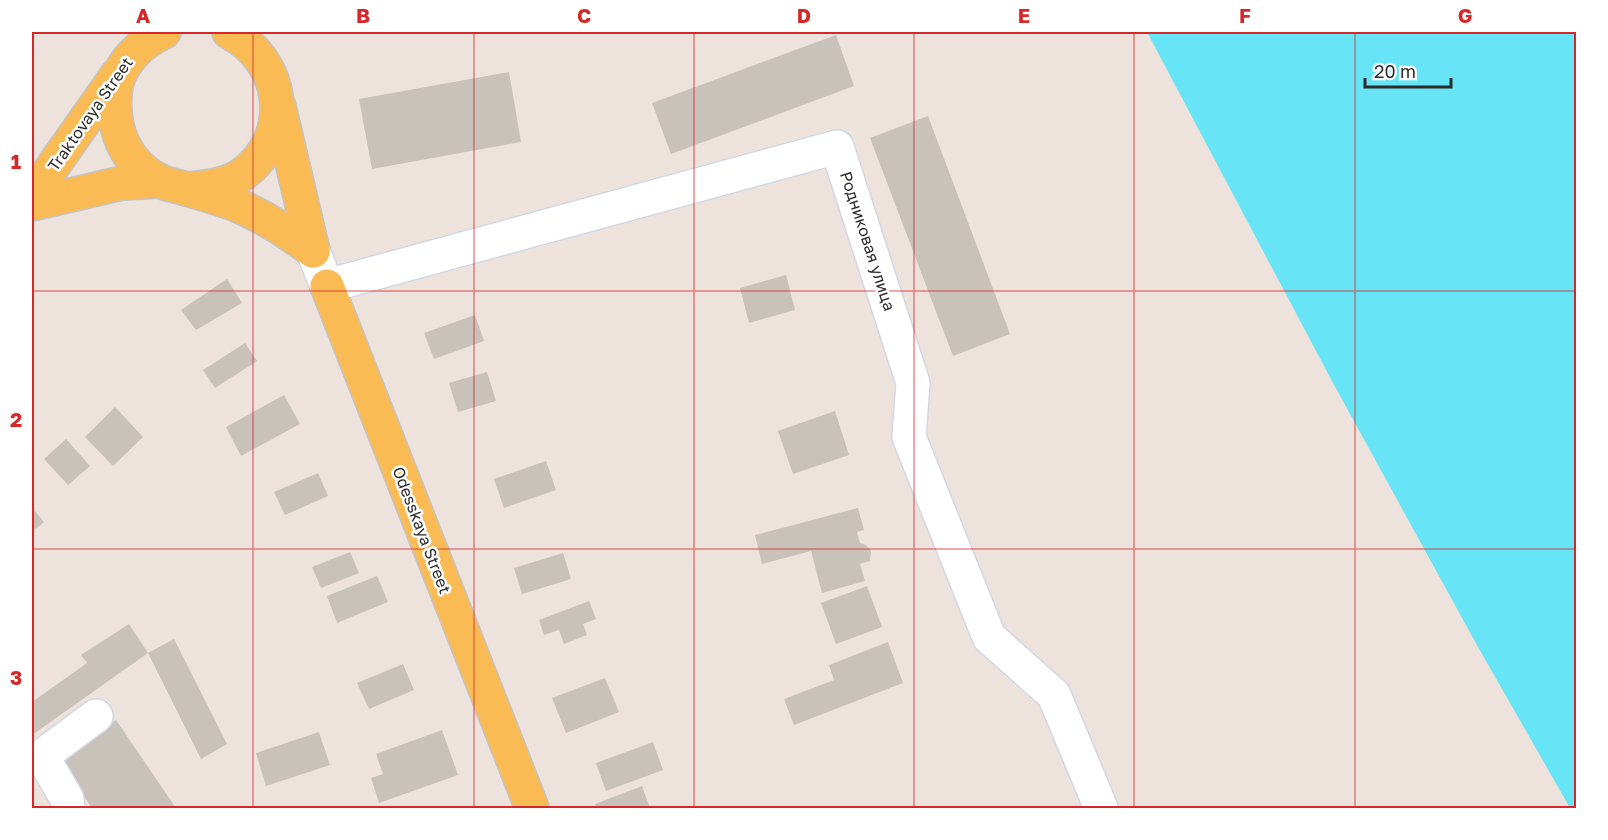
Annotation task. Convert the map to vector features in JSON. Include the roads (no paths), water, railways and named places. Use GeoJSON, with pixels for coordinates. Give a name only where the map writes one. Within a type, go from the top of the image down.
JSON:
{"type":"FeatureCollection","features":[{"type":"Feature","properties":{"kind":"main road","name":"Traktovaya Street"},"geometry":{"type":"LineString","coordinates":[[32,196],[148,32]]}},
{"type":"Feature","properties":{"kind":"main road"},"geometry":{"type":"LineString","coordinates":[[164,32],[149,39],[128,59],[116,85],[114,113],[120,141],[137,165],[174,185],[238,206],[265,219],[283,228],[313,251]]}},
{"type":"Feature","properties":{"kind":"main road"},"geometry":{"type":"LineString","coordinates":[[32,204],[122,183],[216,186],[242,175],[263,155],[275,129],[274,86],[254,48],[229,32]]}},
{"type":"Feature","properties":{"kind":"main road"},"geometry":{"type":"LineString","coordinates":[[260,32],[313,251]]}},
{"type":"Feature","properties":{"kind":"main road","name":"Odesskaya Street"},"geometry":{"type":"LineString","coordinates":[[327,286],[532,808]]}},
{"type":"Feature","properties":{"kind":"street","name":"Родниковая улица"},"geometry":{"type":"LineString","coordinates":[[327,286],[837,147],[913,383],[909,437],[989,637],[1054,695],[1101,808]]}},
{"type":"Feature","properties":{"kind":"street","name":"Odesskaya Street"},"geometry":{"type":"LineString","coordinates":[[313,251],[327,286]]}},
{"type":"Feature","properties":{"kind":"street"},"geometry":{"type":"LineString","coordinates":[[68,808],[67,799],[42,756],[96,716]]}},
{"type":"Feature","properties":{"kind":"water"},"geometry":{"type":"Polygon","coordinates":[[[1147,32],[1576,32],[1576,808],[1570,808],[1478,647],[1333,383],[1147,32]]]}}]}
